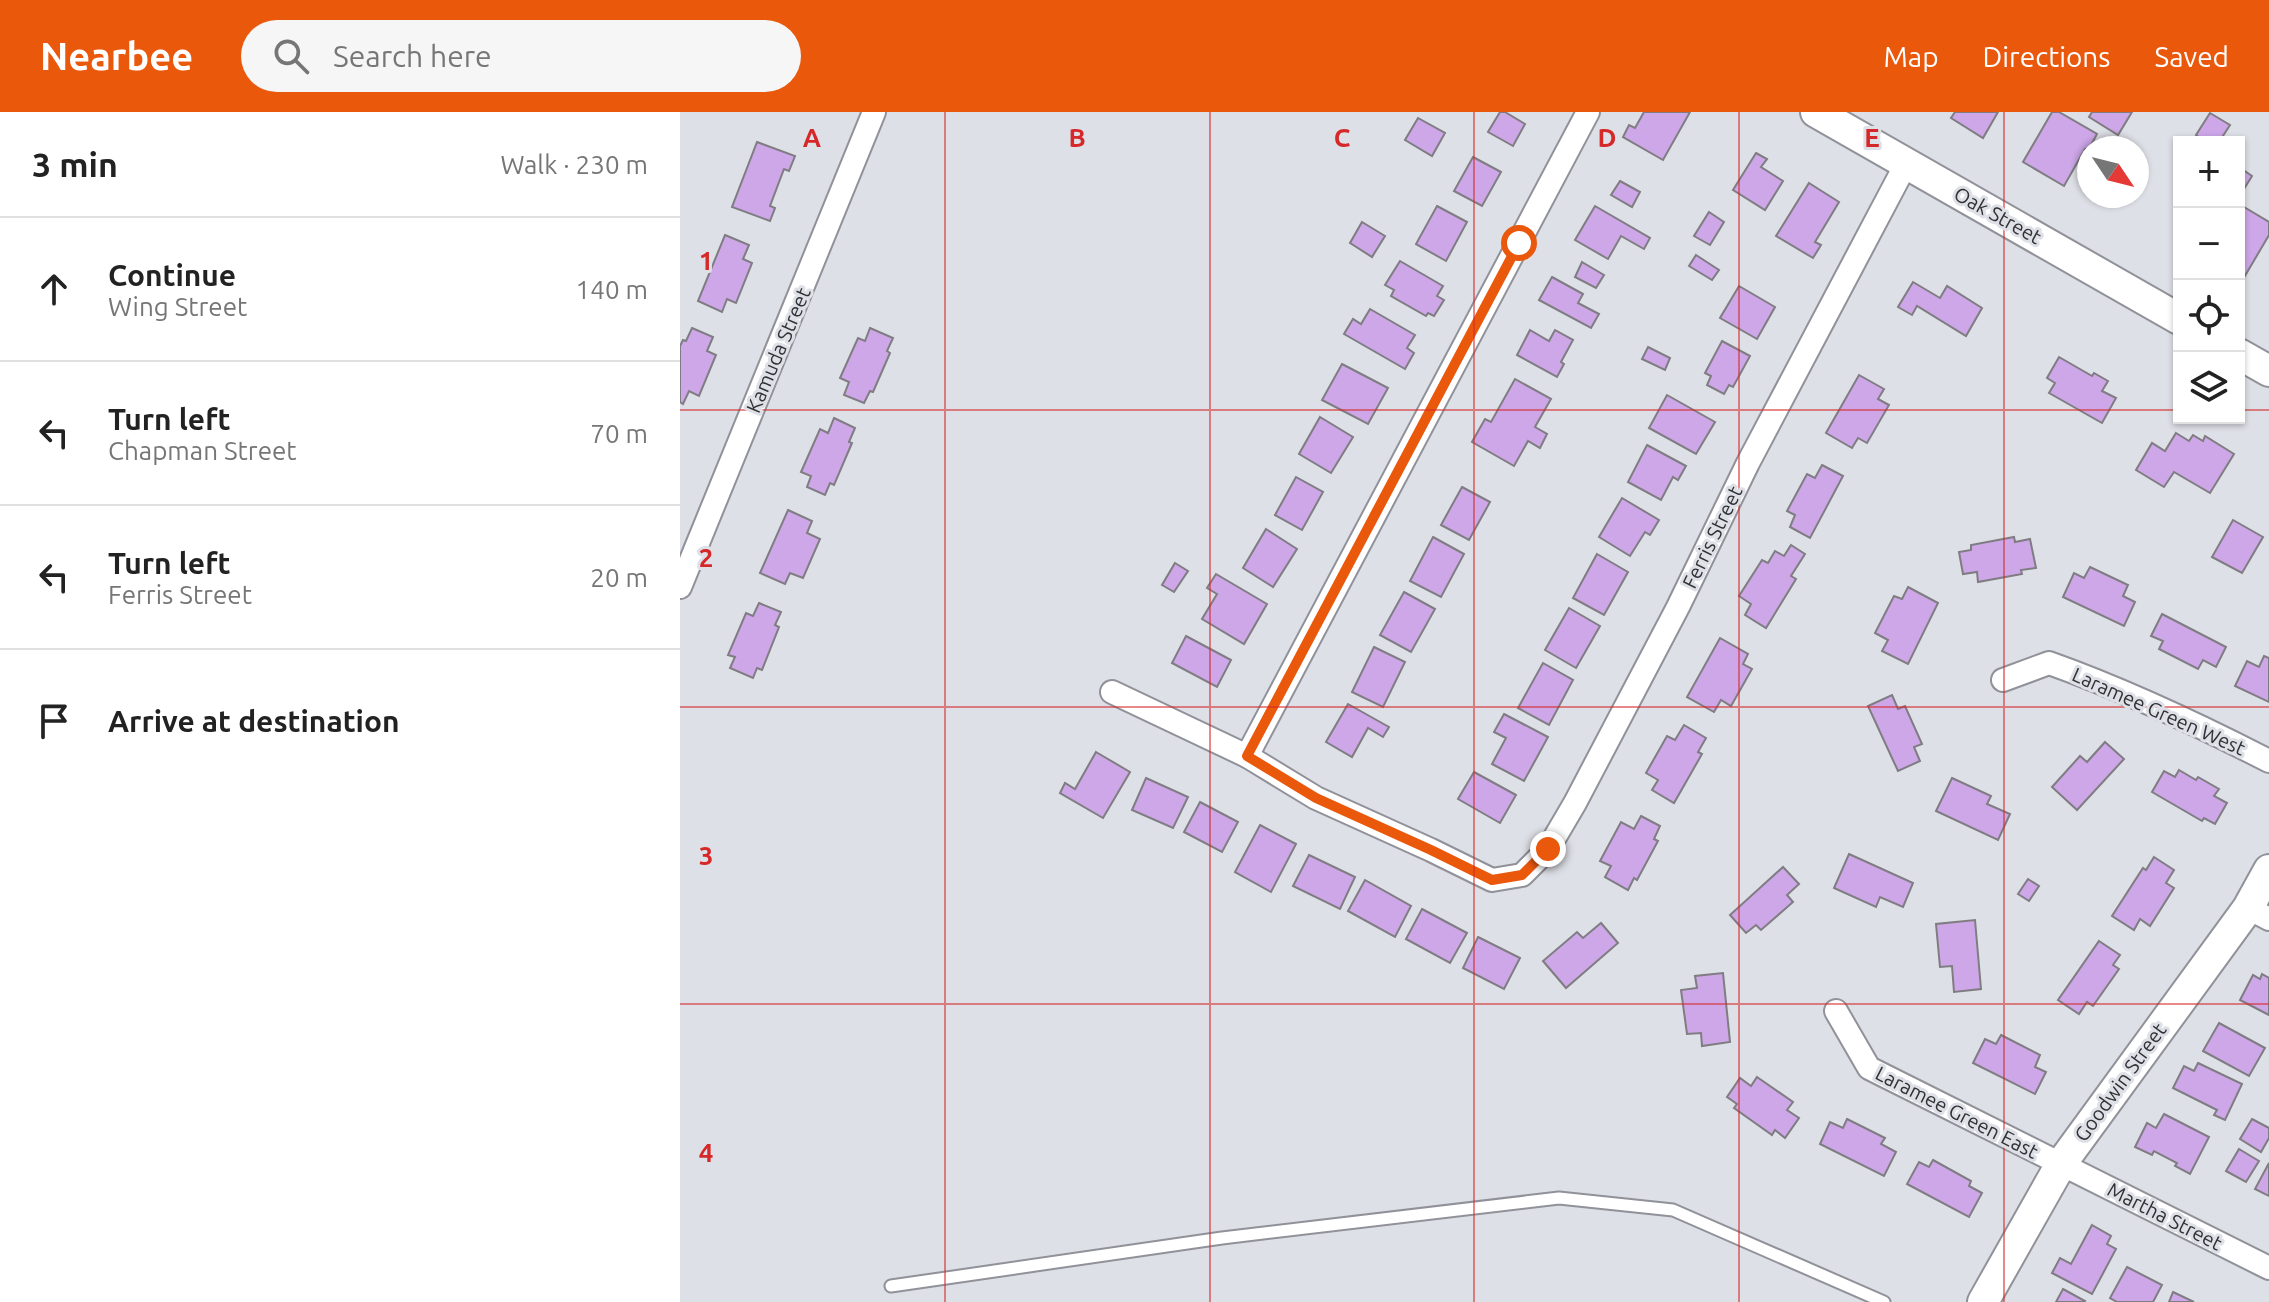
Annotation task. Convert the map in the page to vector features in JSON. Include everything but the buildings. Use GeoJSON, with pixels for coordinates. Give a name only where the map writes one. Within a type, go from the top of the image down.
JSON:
{"type":"FeatureCollection","features":[{"type":"Feature","properties":{"kind":"main road","name":"Oak Street"},"geometry":{"type":"LineString","coordinates":[[1816,112],[2173,316]]}},
{"type":"Feature","properties":{"kind":"main road"},"geometry":{"type":"LineString","coordinates":[[2245,357],[2269,371]]}},
{"type":"Feature","properties":{"kind":"main road","name":"Goodwin Street"},"geometry":{"type":"LineString","coordinates":[[1983,1302],[2061,1164],[2258,914],[2269,870]]}},
{"type":"Feature","properties":{"kind":"street","name":"Kamuda Street"},"geometry":{"type":"LineString","coordinates":[[680,587],[874,112]]}},
{"type":"Feature","properties":{"kind":"street"},"geometry":{"type":"LineString","coordinates":[[1112,692],[1247,756],[1588,112]]}},
{"type":"Feature","properties":{"kind":"street","name":"Ferris Street"},"geometry":{"type":"LineString","coordinates":[[1247,756],[1316,798],[1492,880],[1522,875],[1548,849],[1568,814],[1906,164]]}},
{"type":"Feature","properties":{"kind":"street","name":"Laramee Green West"},"geometry":{"type":"LineString","coordinates":[[2003,680],[2049,663],[2109,685],[2269,761]]}},
{"type":"Feature","properties":{"kind":"street","name":"Laramee Green East"},"geometry":{"type":"LineString","coordinates":[[1836,1011],[1869,1068],[2061,1164]]}},
{"type":"Feature","properties":{"kind":"street","name":"Martha Street"},"geometry":{"type":"LineString","coordinates":[[2061,1164],[2269,1268]]}},
{"type":"Feature","properties":{"kind":"lane"},"geometry":{"type":"LineString","coordinates":[[891,1286],[1222,1238],[1559,1198],[1673,1210],[1884,1302]]}},
{"type":"Feature","properties":{"kind":"route"},"geometry":{"type":"LineString","coordinates":[[1519,243],[1247,756],[1316,798],[1492,880],[1522,875],[1548,849]]}}]}
